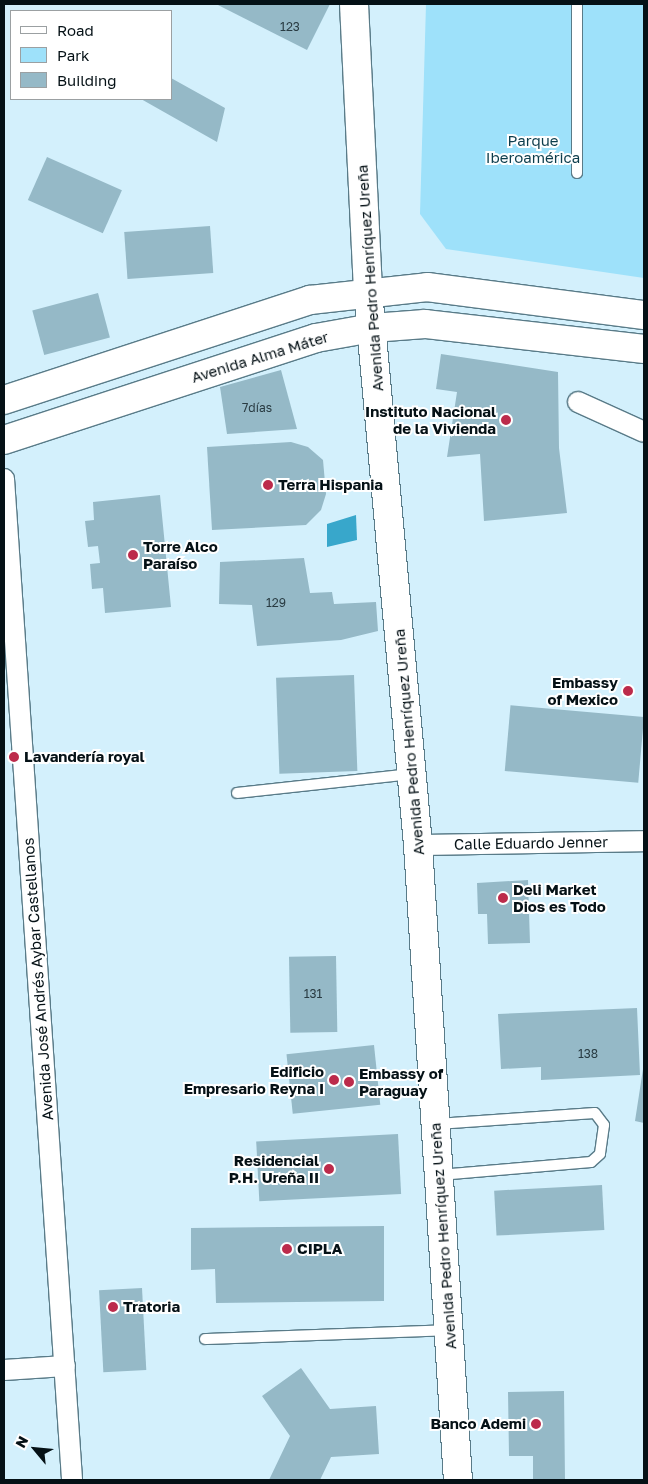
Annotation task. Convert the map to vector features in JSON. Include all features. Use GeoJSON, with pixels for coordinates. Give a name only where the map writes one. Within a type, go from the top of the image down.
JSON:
{"type":"FeatureCollection","features":[{"type":"Feature","properties":{"kind":"main road","name":"Avenida Pedro Henríquez Ureña"},"geometry":{"type":"LineString","coordinates":[[354,4],[368,292],[418,844],[458,1480]]}},
{"type":"Feature","properties":{"kind":"main road"},"geometry":{"type":"LineString","coordinates":[[358,69],[371,4]]}},
{"type":"Feature","properties":{"kind":"main road"},"geometry":{"type":"LineString","coordinates":[[4,400],[310,300],[368,292],[427,287],[644,316]]}},
{"type":"Feature","properties":{"kind":"main road","name":"Avenida Alma Máter"},"geometry":{"type":"LineString","coordinates":[[4,440],[316,338],[372,328],[425,324],[644,349]]}},
{"type":"Feature","properties":{"kind":"street"},"geometry":{"type":"LineString","coordinates":[[578,402],[644,432]]}},
{"type":"Feature","properties":{"kind":"street","name":"Avenida José Andrés Aybar Castellanos"},"geometry":{"type":"LineString","coordinates":[[4,479],[72,1480]]}},
{"type":"Feature","properties":{"kind":"street","name":"Calle Eduardo Jenner"},"geometry":{"type":"LineString","coordinates":[[418,844],[644,841]]}},
{"type":"Feature","properties":{"kind":"street"},"geometry":{"type":"LineString","coordinates":[[4,1370],[65,1366]]}},
{"type":"Feature","properties":{"kind":"lane"},"geometry":{"type":"LineString","coordinates":[[577,4],[577,173]]}},
{"type":"Feature","properties":{"kind":"lane"},"geometry":{"type":"LineString","coordinates":[[237,792],[412,774]]}},
{"type":"Feature","properties":{"kind":"lane"},"geometry":{"type":"LineString","coordinates":[[436,1124],[595,1113],[604,1126],[600,1154],[591,1162],[439,1175]]}},
{"type":"Feature","properties":{"kind":"lane"},"geometry":{"type":"LineString","coordinates":[[205,1339],[449,1330]]}},
{"type":"Feature","properties":{"kind":"green space","name":"Parque Iberoamérica"},"geometry":{"type":"Polygon","coordinates":[[[426,4],[644,4],[644,278],[446,249],[420,214],[426,4]]]}},
{"type":"Feature","properties":{"kind":"shaded area"},"geometry":{"type":"Polygon","coordinates":[[[356,515],[357,540],[327,547],[327,524],[356,515]]]}},
{"type":"Feature","properties":{"kind":"building"},"geometry":{"type":"Polygon","coordinates":[[[216,4],[330,4],[307,50],[216,4]]]}},
{"type":"Feature","properties":{"kind":"building"},"geometry":{"type":"Polygon","coordinates":[[[172,79],[225,108],[217,142],[143,100],[172,100],[172,79]]]}},
{"type":"Feature","properties":{"kind":"building"},"geometry":{"type":"Polygon","coordinates":[[[47,157],[122,190],[103,233],[28,200],[47,157]]]}},
{"type":"Feature","properties":{"kind":"building"},"geometry":{"type":"Polygon","coordinates":[[[210,226],[213,273],[127,279],[124,232],[210,226]]]}},
{"type":"Feature","properties":{"kind":"building"},"geometry":{"type":"Polygon","coordinates":[[[98,293],[110,337],[44,355],[32,311],[98,293]]]}},
{"type":"Feature","properties":{"kind":"building","name":"Instituto Nacional de la Vivienda"},"geometry":{"type":"Polygon","coordinates":[[[441,354],[558,372],[559,448],[567,513],[484,521],[480,454],[447,457],[457,392],[436,389],[441,354]]]}},
{"type":"Feature","properties":{"kind":"building"},"geometry":{"type":"Polygon","coordinates":[[[281,370],[297,429],[227,434],[220,387],[281,370]]]}},
{"type":"Feature","properties":{"kind":"building","name":"Terra Hispania"},"geometry":{"type":"Polygon","coordinates":[[[291,442],[308,447],[323,460],[326,494],[321,510],[306,525],[212,530],[207,447],[291,442]]]}},
{"type":"Feature","properties":{"kind":"building","name":"Torre Alco Paraíso"},"geometry":{"type":"Polygon","coordinates":[[[160,495],[171,607],[105,613],[103,588],[92,589],[90,564],[100,563],[98,546],[88,547],[85,521],[94,520],[93,502],[160,495]]]}},
{"type":"Feature","properties":{"kind":"building"},"geometry":{"type":"Polygon","coordinates":[[[304,558],[310,593],[332,592],[334,604],[376,602],[378,631],[341,640],[257,646],[252,605],[219,604],[220,562],[304,558]]]}},
{"type":"Feature","properties":{"kind":"building"},"geometry":{"type":"Polygon","coordinates":[[[354,675],[357,771],[279,774],[276,678],[354,675]]]}},
{"type":"Feature","properties":{"kind":"building"},"geometry":{"type":"Polygon","coordinates":[[[511,705],[644,717],[638,783],[505,771],[511,705]]]}},
{"type":"Feature","properties":{"kind":"building","name":"Deli Market Dios es Todo"},"geometry":{"type":"Polygon","coordinates":[[[528,880],[530,943],[488,944],[487,914],[478,914],[477,883],[528,880]]]}},
{"type":"Feature","properties":{"kind":"building"},"geometry":{"type":"Polygon","coordinates":[[[336,956],[337,1032],[290,1033],[289,957],[336,956]]]}},
{"type":"Feature","properties":{"kind":"building"},"geometry":{"type":"Polygon","coordinates":[[[637,1008],[640,1075],[541,1080],[541,1067],[501,1069],[498,1014],[637,1008]]]}},
{"type":"Feature","properties":{"kind":"building","name":"Edificio Empresario Reyna I"},"geometry":{"type":"Polygon","coordinates":[[[374,1045],[380,1105],[293,1114],[286,1054],[374,1045]]]}},
{"type":"Feature","properties":{"kind":"building"},"geometry":{"type":"Polygon","coordinates":[[[644,1069],[644,1123],[635,1121],[644,1069]]]}},
{"type":"Feature","properties":{"kind":"building","name":"Residencial P.H. Ureña II"},"geometry":{"type":"Polygon","coordinates":[[[398,1134],[401,1194],[259,1201],[256,1141],[398,1134]]]}},
{"type":"Feature","properties":{"kind":"building"},"geometry":{"type":"Polygon","coordinates":[[[602,1185],[604,1230],[497,1236],[494,1191],[602,1185]]]}},
{"type":"Feature","properties":{"kind":"building","name":"CIPLA"},"geometry":{"type":"Polygon","coordinates":[[[384,1226],[384,1301],[216,1303],[215,1269],[191,1270],[191,1228],[384,1226]]]}},
{"type":"Feature","properties":{"kind":"building"},"geometry":{"type":"Polygon","coordinates":[[[142,1288],[146,1370],[103,1372],[99,1290],[142,1288]]]}},
{"type":"Feature","properties":{"kind":"building"},"geometry":{"type":"Polygon","coordinates":[[[301,1368],[330,1409],[376,1406],[379,1454],[331,1457],[320,1480],[269,1480],[290,1436],[262,1396],[301,1368]]]}},
{"type":"Feature","properties":{"kind":"building","name":"Banco Ademi"},"geometry":{"type":"Polygon","coordinates":[[[564,1391],[565,1480],[533,1480],[533,1456],[509,1456],[508,1392],[564,1391]]]}},
{"type":"Feature","properties":{"kind":"place","name":"Instituto Nacional de la Vivienda"},"geometry":{"type":"Point","coordinates":[506,420]}},
{"type":"Feature","properties":{"kind":"place","name":"Terra Hispania"},"geometry":{"type":"Point","coordinates":[268,485]}},
{"type":"Feature","properties":{"kind":"place","name":"Torre Alco Paraíso"},"geometry":{"type":"Point","coordinates":[133,555]}},
{"type":"Feature","properties":{"kind":"place","name":"Embassy of Mexico"},"geometry":{"type":"Point","coordinates":[628,691]}},
{"type":"Feature","properties":{"kind":"place","name":"Lavandería royal"},"geometry":{"type":"Point","coordinates":[14,757]}},
{"type":"Feature","properties":{"kind":"place","name":"Deli Market Dios es Todo"},"geometry":{"type":"Point","coordinates":[503,898]}},
{"type":"Feature","properties":{"kind":"place","name":"Edificio Empresario Reyna I"},"geometry":{"type":"Point","coordinates":[334,1080]}},
{"type":"Feature","properties":{"kind":"place","name":"Embassy of Paraguay"},"geometry":{"type":"Point","coordinates":[349,1082]}},
{"type":"Feature","properties":{"kind":"place","name":"Residencial P.H. Ureña II"},"geometry":{"type":"Point","coordinates":[329,1169]}},
{"type":"Feature","properties":{"kind":"place","name":"CIPLA"},"geometry":{"type":"Point","coordinates":[287,1249]}},
{"type":"Feature","properties":{"kind":"place","name":"Tratoria"},"geometry":{"type":"Point","coordinates":[113,1307]}},
{"type":"Feature","properties":{"kind":"place","name":"Banco Ademi"},"geometry":{"type":"Point","coordinates":[536,1424]}}]}
